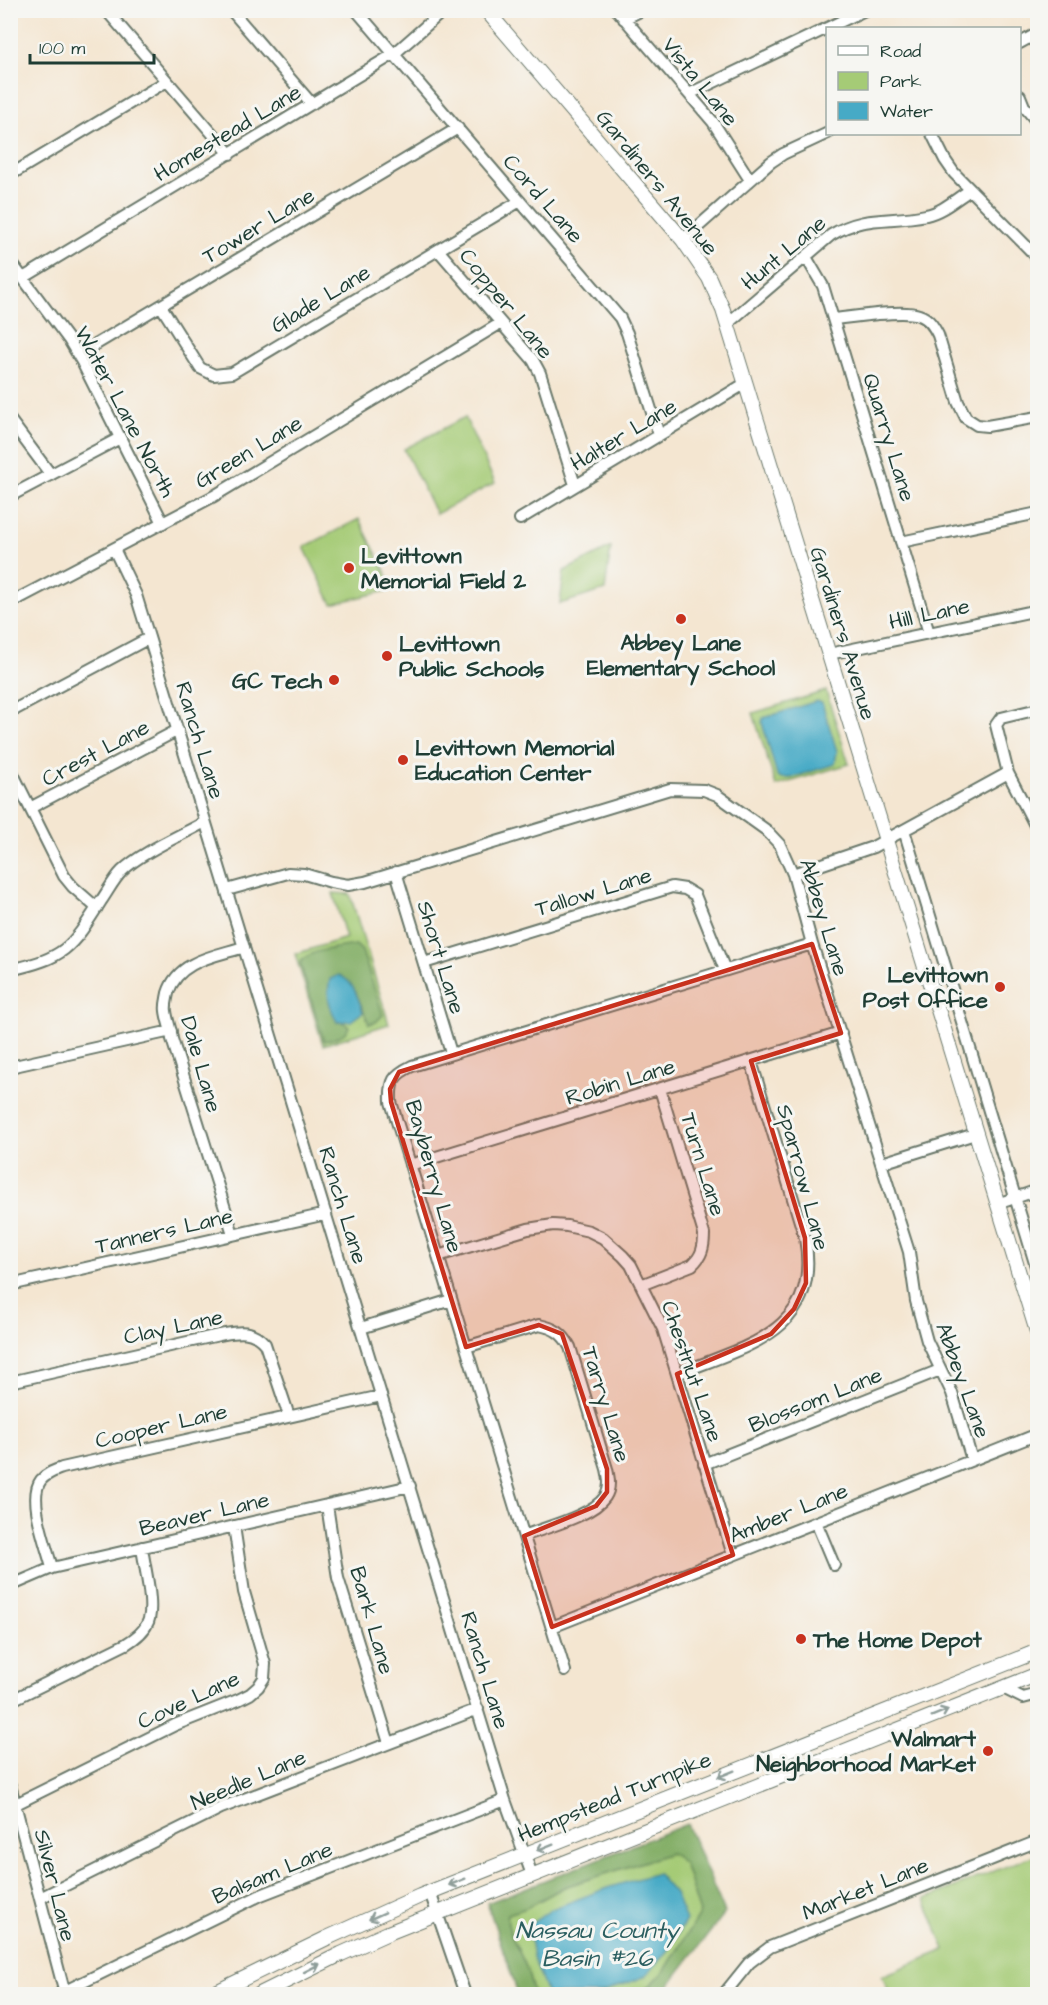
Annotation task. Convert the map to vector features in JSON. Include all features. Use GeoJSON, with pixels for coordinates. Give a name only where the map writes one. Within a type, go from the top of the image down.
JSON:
{"type":"FeatureCollection","features":[{"type":"Feature","properties":{"kind":"main road","name":"Gardiners Avenue"},"geometry":{"type":"LineString","coordinates":[[486,10],[683,240],[709,278],[723,310],[1038,1335]]}},
{"type":"Feature","properties":{"kind":"main road","name":"Hempstead Turnpike"},"geometry":{"type":"LineString","coordinates":[[212,1995],[327,1938],[430,1892],[1038,1651]]}},
{"type":"Feature","properties":{"kind":"main road","name":"Hempstead Turnpike"},"geometry":{"type":"LineString","coordinates":[[260,1995],[341,1953],[1038,1674]]}},
{"type":"Feature","properties":{"kind":"street"},"geometry":{"type":"LineString","coordinates":[[106,10],[230,154]]}},
{"type":"Feature","properties":{"kind":"street"},"geometry":{"type":"LineString","coordinates":[[231,10],[312,104]]}},
{"type":"Feature","properties":{"kind":"street","name":"Cord Lane"},"geometry":{"type":"LineString","coordinates":[[356,10],[620,318],[627,333],[659,435]]}},
{"type":"Feature","properties":{"kind":"street","name":"Homestead Lane"},"geometry":{"type":"LineString","coordinates":[[23,278],[394,54],[444,10]]}},
{"type":"Feature","properties":{"kind":"street"},"geometry":{"type":"LineString","coordinates":[[621,15],[642,10]]}},
{"type":"Feature","properties":{"kind":"street"},"geometry":{"type":"LineString","coordinates":[[829,27],[865,10]]}},
{"type":"Feature","properties":{"kind":"street","name":"Vista Lane"},"geometry":{"type":"LineString","coordinates":[[621,15],[713,122],[750,180]]}},
{"type":"Feature","properties":{"kind":"street"},"geometry":{"type":"LineString","coordinates":[[688,94],[826,29]]}},
{"type":"Feature","properties":{"kind":"street"},"geometry":{"type":"LineString","coordinates":[[1021,42],[1038,33]]}},
{"type":"Feature","properties":{"kind":"street"},"geometry":{"type":"LineString","coordinates":[[10,175],[167,81]]}},
{"type":"Feature","properties":{"kind":"street"},"geometry":{"type":"LineString","coordinates":[[1021,98],[1024,106],[1038,123]]}},
{"type":"Feature","properties":{"kind":"street","name":"Tower Lane"},"geometry":{"type":"LineString","coordinates":[[78,355],[458,128]]}},
{"type":"Feature","properties":{"kind":"street"},"geometry":{"type":"LineString","coordinates":[[683,240],[750,180],[783,154],[826,134]]}},
{"type":"Feature","properties":{"kind":"street"},"geometry":{"type":"LineString","coordinates":[[932,135],[945,160],[970,190],[1038,258]]}},
{"type":"Feature","properties":{"kind":"street","name":"Hunt Lane"},"geometry":{"type":"LineString","coordinates":[[728,324],[831,235],[852,224],[926,215],[939,211],[970,190]]}},
{"type":"Feature","properties":{"kind":"street","name":"Glade Lane"},"geometry":{"type":"LineString","coordinates":[[161,306],[200,368],[208,374],[222,376],[248,365],[520,201]]}},
{"type":"Feature","properties":{"kind":"street","name":"Copper Lane"},"geometry":{"type":"LineString","coordinates":[[438,250],[532,360],[540,373],[575,485]]}},
{"type":"Feature","properties":{"kind":"street","name":"Quarry Lane"},"geometry":{"type":"LineString","coordinates":[[806,257],[823,286],[834,319],[929,633]]}},
{"type":"Feature","properties":{"kind":"street","name":"Water Lane North"},"geometry":{"type":"LineString","coordinates":[[10,261],[78,355],[163,523]]}},
{"type":"Feature","properties":{"kind":"street"},"geometry":{"type":"LineString","coordinates":[[834,319],[904,313],[918,314],[926,318],[938,335],[958,402],[966,418],[977,425],[987,426],[1038,417]]}},
{"type":"Feature","properties":{"kind":"street","name":"Green Lane"},"geometry":{"type":"LineString","coordinates":[[10,603],[214,496],[501,323]]}},
{"type":"Feature","properties":{"kind":"street","name":"Halter Lane"},"geometry":{"type":"LineString","coordinates":[[520,519],[746,383]]}},
{"type":"Feature","properties":{"kind":"street"},"geometry":{"type":"LineString","coordinates":[[10,420],[51,475]]}},
{"type":"Feature","properties":{"kind":"street"},"geometry":{"type":"LineString","coordinates":[[10,495],[120,438]]}},
{"type":"Feature","properties":{"kind":"street"},"geometry":{"type":"LineString","coordinates":[[902,542],[1038,513]]}},
{"type":"Feature","properties":{"kind":"street","name":"Ranch Lane"},"geometry":{"type":"LineString","coordinates":[[114,549],[136,595],[505,1800],[532,1875]]}},
{"type":"Feature","properties":{"kind":"street","name":"Hill Lane"},"geometry":{"type":"LineString","coordinates":[[829,654],[1038,610]]}},
{"type":"Feature","properties":{"kind":"street"},"geometry":{"type":"LineString","coordinates":[[10,712],[149,638]]}},
{"type":"Feature","properties":{"kind":"street"},"geometry":{"type":"LineString","coordinates":[[1038,709],[1001,718],[996,725],[1008,773],[1038,831]]}},
{"type":"Feature","properties":{"kind":"street","name":"Crest Lane"},"geometry":{"type":"LineString","coordinates":[[30,808],[177,729]]}},
{"type":"Feature","properties":{"kind":"street"},"geometry":{"type":"LineString","coordinates":[[10,768],[64,876],[97,908]]}},
{"type":"Feature","properties":{"kind":"street"},"geometry":{"type":"LineString","coordinates":[[793,874],[873,847],[1008,773]]}},
{"type":"Feature","properties":{"kind":"street","name":"Abbey Lane"},"geometry":{"type":"LineString","coordinates":[[227,890],[288,873],[304,874],[348,885],[365,882],[670,789],[705,790],[717,795],[766,830],[780,845],[793,874],[812,944],[909,1252],[916,1301],[927,1341],[952,1393],[972,1460]]}},
{"type":"Feature","properties":{"kind":"street"},"geometry":{"type":"LineString","coordinates":[[10,970],[37,964],[63,951],[76,939],[115,879],[133,862],[206,822]]}},
{"type":"Feature","properties":{"kind":"street"},"geometry":{"type":"LineString","coordinates":[[904,830],[1038,1273]]}},
{"type":"Feature","properties":{"kind":"street","name":"Short Lane"},"geometry":{"type":"LineString","coordinates":[[396,872],[451,1053]]}},
{"type":"Feature","properties":{"kind":"street","name":"Tallow Lane"},"geometry":{"type":"LineString","coordinates":[[424,963],[672,887],[685,889],[695,896],[725,970]]}},
{"type":"Feature","properties":{"kind":"street","name":"Bayberry Lane"},"geometry":{"type":"LineString","coordinates":[[565,1671],[391,1102],[390,1089],[393,1079],[399,1072],[411,1065],[812,944]]}},
{"type":"Feature","properties":{"kind":"street","name":"Dale Lane"},"geometry":{"type":"LineString","coordinates":[[233,1234],[171,1031],[166,1001],[170,986],[178,974],[195,962],[244,947]]}},
{"type":"Feature","properties":{"kind":"street"},"geometry":{"type":"LineString","coordinates":[[10,1067],[171,1031]]}},
{"type":"Feature","properties":{"kind":"street","name":"Robin Lane"},"geometry":{"type":"LineString","coordinates":[[410,1166],[841,1033]]}},
{"type":"Feature","properties":{"kind":"street","name":"Sparrow Lane"},"geometry":{"type":"LineString","coordinates":[[677,1374],[771,1334],[785,1322],[794,1309],[806,1283],[808,1264],[805,1238],[751,1061]]}},
{"type":"Feature","properties":{"kind":"street","name":"Turn Lane"},"geometry":{"type":"LineString","coordinates":[[641,1286],[692,1265],[702,1252],[704,1242],[704,1234],[660,1089]]}},
{"type":"Feature","properties":{"kind":"street"},"geometry":{"type":"LineString","coordinates":[[882,1163],[975,1134]]}},
{"type":"Feature","properties":{"kind":"street"},"geometry":{"type":"LineString","coordinates":[[997,1204],[1038,1190]]}},
{"type":"Feature","properties":{"kind":"street","name":"Tanners Lane"},"geometry":{"type":"LineString","coordinates":[[10,1285],[326,1214]]}},
{"type":"Feature","properties":{"kind":"street","name":"Chestnut Lane"},"geometry":{"type":"LineString","coordinates":[[438,1256],[528,1229],[553,1225],[590,1232],[613,1246],[631,1265],[663,1329],[732,1555]]}},
{"type":"Feature","properties":{"kind":"street"},"geometry":{"type":"LineString","coordinates":[[361,1328],[451,1300]]}},
{"type":"Feature","properties":{"kind":"street","name":"Tarry Lane"},"geometry":{"type":"LineString","coordinates":[[466,1347],[539,1325],[562,1334],[570,1347],[607,1469],[609,1481],[607,1492],[596,1506],[524,1536]]}},
{"type":"Feature","properties":{"kind":"street","name":"Clay Lane"},"geometry":{"type":"LineString","coordinates":[[10,1382],[219,1335],[247,1332],[260,1338],[265,1344],[289,1416]]}},
{"type":"Feature","properties":{"kind":"street","name":"Blossom Lane"},"geometry":{"type":"LineString","coordinates":[[704,1464],[940,1370]]}},
{"type":"Feature","properties":{"kind":"street","name":"Cooper Lane"},"geometry":{"type":"LineString","coordinates":[[52,1568],[36,1499],[37,1486],[49,1473],[62,1468],[381,1396]]}},
{"type":"Feature","properties":{"kind":"street","name":"Amber Lane"},"geometry":{"type":"LineString","coordinates":[[552,1627],[1038,1434]]}},
{"type":"Feature","properties":{"kind":"street","name":"Beaver Lane"},"geometry":{"type":"LineString","coordinates":[[10,1586],[52,1568],[410,1486]]}},
{"type":"Feature","properties":{"kind":"street","name":"Bark Lane"},"geometry":{"type":"LineString","coordinates":[[327,1505],[338,1578],[389,1743]]}},
{"type":"Feature","properties":{"kind":"street"},"geometry":{"type":"LineString","coordinates":[[816,1522],[834,1565]]}},
{"type":"Feature","properties":{"kind":"street","name":"Cove Lane"},"geometry":{"type":"LineString","coordinates":[[15,1804],[175,1725],[244,1697],[258,1688],[264,1678],[265,1664],[244,1592],[234,1526]]}},
{"type":"Feature","properties":{"kind":"street"},"geometry":{"type":"LineString","coordinates":[[10,1701],[126,1644],[141,1633],[148,1623],[151,1611],[142,1547]]}},
{"type":"Feature","properties":{"kind":"street"},"geometry":{"type":"LineString","coordinates":[[1003,1688],[1023,1698],[1038,1694]]}},
{"type":"Feature","properties":{"kind":"street","name":"Needle Lane"},"geometry":{"type":"LineString","coordinates":[[40,1898],[221,1808],[478,1708]]}},
{"type":"Feature","properties":{"kind":"street","name":"Silver Lane"},"geometry":{"type":"LineString","coordinates":[[10,1785],[63,1994]]}},
{"type":"Feature","properties":{"kind":"street","name":"Balsam Lane"},"geometry":{"type":"LineString","coordinates":[[63,1994],[261,1895],[505,1800]]}},
{"type":"Feature","properties":{"kind":"street","name":"Market Lane"},"geometry":{"type":"LineString","coordinates":[[724,1995],[749,1963],[770,1947],[1038,1841]]}},
{"type":"Feature","properties":{"kind":"street"},"geometry":{"type":"LineString","coordinates":[[430,1892],[465,1995]]}},
{"type":"Feature","properties":{"kind":"highlighted area"},"geometry":{"type":"Polygon","coordinates":[[[812,944],[841,1033],[751,1061],[805,1238],[806,1283],[794,1309],[771,1334],[677,1374],[733,1555],[552,1627],[524,1536],[596,1506],[607,1492],[607,1469],[562,1334],[539,1325],[466,1347],[391,1102],[390,1089],[399,1072],[812,944]]]}},
{"type":"Feature","properties":{"kind":"green space"},"geometry":{"type":"Polygon","coordinates":[[[465,417],[495,483],[436,514],[404,449],[465,417]]]}},
{"type":"Feature","properties":{"kind":"green space","name":"Levittown Memorial Field 2"},"geometry":{"type":"Polygon","coordinates":[[[359,519],[394,589],[332,604],[304,547],[359,519]]]}},
{"type":"Feature","properties":{"kind":"green space"},"geometry":{"type":"Polygon","coordinates":[[[611,547],[605,590],[560,604],[564,571],[611,547]]]}},
{"type":"Feature","properties":{"kind":"green space"},"geometry":{"type":"Polygon","coordinates":[[[826,691],[849,764],[776,786],[753,713],[826,691]]]}},
{"type":"Feature","properties":{"kind":"green space"},"geometry":{"type":"Polygon","coordinates":[[[333,893],[350,894],[389,1024],[323,1045],[295,954],[346,938],[333,893]]]}},
{"type":"Feature","properties":{"kind":"green space"},"geometry":{"type":"Polygon","coordinates":[[[356,945],[362,951],[383,1015],[376,1022],[369,1024],[356,993],[337,1022],[343,1022],[349,1027],[345,1033],[324,1041],[300,963],[304,958],[317,952],[356,945]]]}},
{"type":"Feature","properties":{"kind":"green space"},"geometry":{"type":"Polygon","coordinates":[[[687,1824],[725,1913],[662,1994],[633,1994],[649,1987],[666,1969],[700,1913],[684,1863],[671,1853],[564,1887],[526,1908],[508,1914],[508,1926],[526,1967],[534,1994],[518,1994],[487,1903],[687,1824]]]}},
{"type":"Feature","properties":{"kind":"green space","name":"Nassau County Basin #26"},"geometry":{"type":"Polygon","coordinates":[[[671,1853],[684,1863],[700,1913],[666,1969],[649,1987],[633,1994],[534,1994],[526,1967],[508,1926],[508,1914],[526,1908],[564,1887],[671,1853]]]}},
{"type":"Feature","properties":{"kind":"green space"},"geometry":{"type":"Polygon","coordinates":[[[1037,1854],[1037,1994],[890,1994],[882,1976],[945,1950],[925,1899],[1037,1854]]]}},
{"type":"Feature","properties":{"kind":"water"},"geometry":{"type":"Polygon","coordinates":[[[817,701],[822,703],[837,751],[835,764],[791,778],[781,778],[777,775],[762,723],[763,718],[817,701]]]}},
{"type":"Feature","properties":{"kind":"water"},"geometry":{"type":"Polygon","coordinates":[[[339,975],[352,986],[363,1012],[351,1021],[337,1022],[330,1006],[328,991],[330,979],[339,975]]]}},
{"type":"Feature","properties":{"kind":"water","name":"Nassau County Basin #26"},"geometry":{"type":"Polygon","coordinates":[[[657,1873],[675,1894],[686,1920],[669,1949],[646,1976],[599,1994],[547,1994],[533,1957],[528,1926],[552,1909],[607,1888],[657,1873]]]}},
{"type":"Feature","properties":{"kind":"place","name":"Levittown Memorial Field 2"},"geometry":{"type":"Point","coordinates":[349,568]}},
{"type":"Feature","properties":{"kind":"place","name":"Abbey Lane Elementary School"},"geometry":{"type":"Point","coordinates":[681,619]}},
{"type":"Feature","properties":{"kind":"place","name":"Levittown Public Schools"},"geometry":{"type":"Point","coordinates":[387,656]}},
{"type":"Feature","properties":{"kind":"place","name":"GC Tech"},"geometry":{"type":"Point","coordinates":[334,680]}},
{"type":"Feature","properties":{"kind":"place","name":"Levittown Memorial Education Center"},"geometry":{"type":"Point","coordinates":[403,760]}},
{"type":"Feature","properties":{"kind":"place","name":"Levittown Post Office"},"geometry":{"type":"Point","coordinates":[1000,987]}},
{"type":"Feature","properties":{"kind":"place","name":"The Home Depot"},"geometry":{"type":"Point","coordinates":[801,1639]}},
{"type":"Feature","properties":{"kind":"place","name":"Walmart Neighborhood Market"},"geometry":{"type":"Point","coordinates":[988,1751]}}]}
